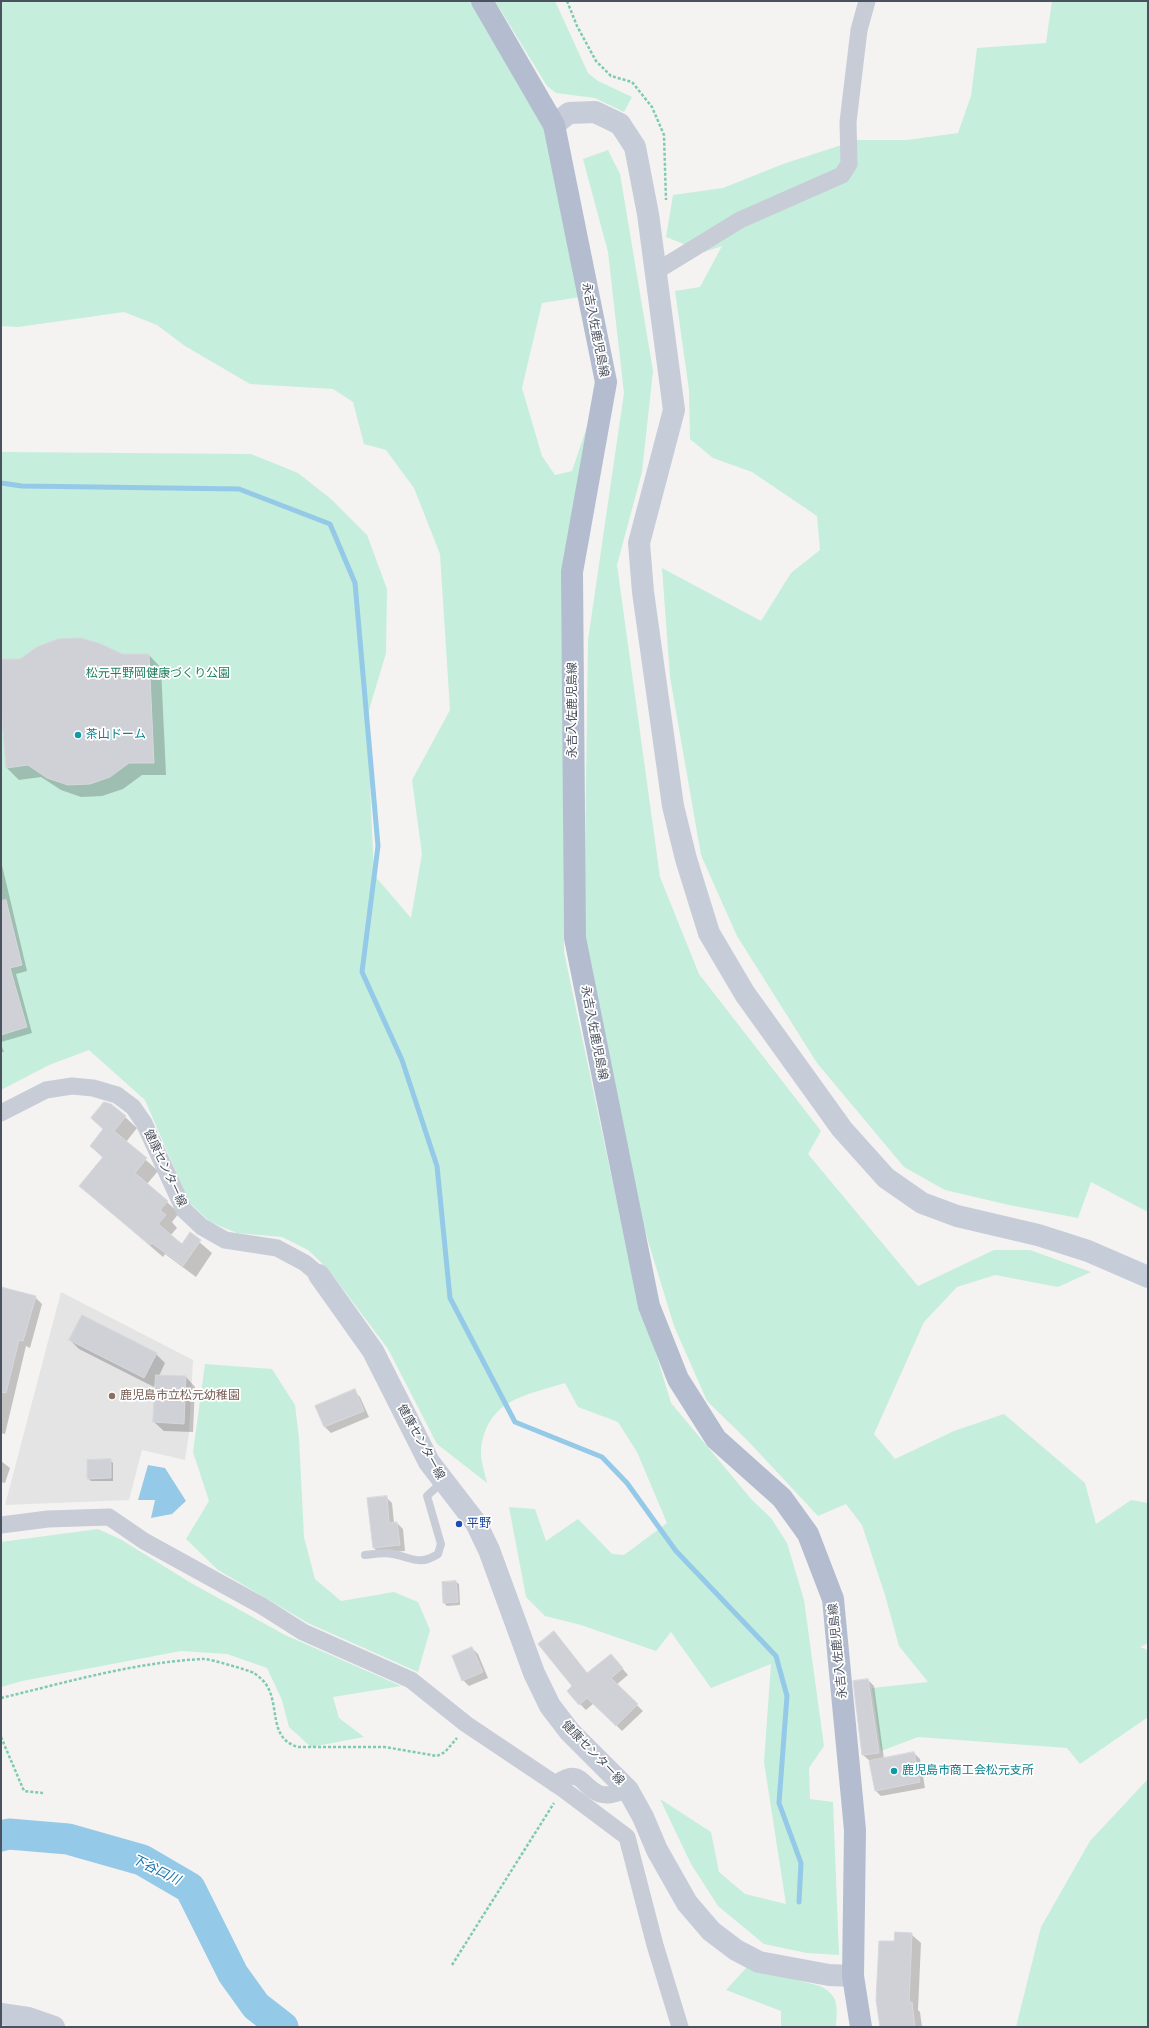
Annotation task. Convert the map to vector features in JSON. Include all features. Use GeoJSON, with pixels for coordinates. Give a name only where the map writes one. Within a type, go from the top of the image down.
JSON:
{"type":"FeatureCollection","features":[{"type":"Feature","properties":{"kind":"main road","name":"永吉入佐鹿児島線"},"geometry":{"type":"LineString","coordinates":[[482,1],[554,125],[606,382],[572,572],[575,938],[649,1306],[678,1379],[690,1399],[716,1439],[782,1498],[804,1528],[808,1534],[833,1599],[855,1830],[853,1976],[861,2027]]}},
{"type":"Feature","properties":{"kind":"street"},"geometry":{"type":"LineString","coordinates":[[655,272],[740,220],[842,175],[849,164],[848,122],[859,30],[867,1]]}},
{"type":"Feature","properties":{"kind":"street"},"geometry":{"type":"LineString","coordinates":[[554,125],[569,113],[595,112],[620,124],[635,147],[648,214],[674,410],[640,543],[643,592],[673,806],[686,859],[709,934],[745,994],[842,1129],[886,1178],[922,1203],[957,1216],[1038,1234],[1088,1251],[1148,1277]]}},
{"type":"Feature","properties":{"kind":"street","name":"健康センター線"},"geometry":{"type":"LineString","coordinates":[[1,1112],[46,1090],[72,1086],[94,1088],[117,1095],[133,1107],[144,1123],[184,1210],[202,1227],[225,1240],[278,1248],[305,1263],[319,1275],[373,1351],[413,1432],[443,1481],[476,1523],[489,1550],[534,1673],[550,1706],[570,1732],[628,1790],[643,1816],[657,1850],[687,1903],[711,1931],[736,1950],[758,1962],[829,1975],[853,1976]]}},
{"type":"Feature","properties":{"kind":"street"},"geometry":{"type":"LineString","coordinates":[[1,1525],[48,1519],[109,1517],[144,1541],[262,1606],[303,1632],[411,1680],[466,1724],[559,1786],[627,1837],[655,1945],[680,2027]]}},
{"type":"Feature","properties":{"kind":"street"},"geometry":{"type":"LineString","coordinates":[[559,1786],[568,1776],[584,1780],[590,1787],[601,1794],[612,1795],[628,1790]]}},
{"type":"Feature","properties":{"kind":"street"},"geometry":{"type":"LineString","coordinates":[[1,2014],[28,2018],[54,2027]]}},
{"type":"Feature","properties":{"kind":"lane"},"geometry":{"type":"LineString","coordinates":[[365,1555],[392,1553],[417,1561],[430,1559],[438,1554],[441,1544],[427,1496],[443,1481]]}},
{"type":"Feature","properties":{"kind":"path"},"geometry":{"type":"LineString","coordinates":[[1,1698],[132,1667],[206,1659],[253,1673],[265,1683],[272,1700],[279,1732],[289,1744],[298,1747],[385,1747],[437,1756],[445,1752],[453,1745],[466,1724]]}},
{"type":"Feature","properties":{"kind":"path"},"geometry":{"type":"LineString","coordinates":[[1,1737],[24,1791],[43,1793]]}},
{"type":"Feature","properties":{"kind":"path"},"geometry":{"type":"LineString","coordinates":[[452,1965],[559,1786]]}},
{"type":"Feature","properties":{"kind":"shaded area","name":"鹿児島市立松元幼稚園"},"geometry":{"type":"Polygon","coordinates":[[[61,1292],[193,1360],[189,1433],[185,1460],[142,1450],[129,1500],[5,1505],[61,1292]]]}},
{"type":"Feature","properties":{"kind":"green space","name":"松元平野岡健康づくり公園"},"geometry":{"type":"Polygon","coordinates":[[[1,1],[471,1],[480,12],[544,125],[580,297],[542,303],[522,388],[542,456],[555,475],[572,471],[597,397],[563,711],[564,952],[632,1274],[671,1403],[752,1500],[771,1518],[787,1543],[804,1600],[824,1746],[809,1768],[810,1799],[833,1802],[839,1955],[807,1953],[764,1944],[718,1906],[691,1864],[660,1799],[711,1832],[719,1872],[745,1894],[786,1904],[764,1762],[771,1664],[711,1688],[671,1632],[656,1651],[581,1625],[545,1616],[526,1597],[509,1507],[535,1509],[546,1541],[578,1519],[612,1554],[624,1555],[667,1523],[637,1452],[618,1422],[578,1407],[565,1383],[522,1396],[510,1402],[500,1410],[491,1419],[485,1432],[481,1453],[487,1483],[437,1444],[388,1349],[328,1269],[308,1250],[282,1237],[237,1233],[210,1222],[189,1202],[145,1100],[89,1050],[49,1065],[1,1090],[1,452],[251,454],[298,473],[331,499],[367,535],[387,589],[386,653],[367,717],[374,875],[411,918],[422,854],[412,780],[450,710],[440,554],[414,488],[386,450],[364,444],[353,402],[333,389],[250,384],[185,346],[157,325],[124,312],[18,327],[1,326],[1,1]]]}},
{"type":"Feature","properties":{"kind":"green space"},"geometry":{"type":"Polygon","coordinates":[[[495,1],[555,1],[588,73],[598,81],[632,97],[624,112],[595,98],[556,93],[547,86],[495,1]]]}},
{"type":"Feature","properties":{"kind":"green space"},"geometry":{"type":"Polygon","coordinates":[[[1052,1],[1148,1],[1148,1212],[1091,1182],[1078,1218],[1009,1205],[945,1190],[904,1167],[817,1063],[737,936],[701,855],[670,677],[662,568],[761,621],[791,573],[820,550],[817,516],[752,472],[713,458],[690,439],[689,390],[675,291],[700,287],[722,246],[704,252],[666,237],[673,195],[723,188],[783,164],[857,140],[907,140],[958,133],[971,96],[977,48],[1046,43],[1052,1]]]}},
{"type":"Feature","properties":{"kind":"green space"},"geometry":{"type":"Polygon","coordinates":[[[608,150],[620,174],[653,371],[642,472],[617,565],[660,877],[699,974],[821,1131],[808,1154],[918,1286],[994,1250],[1030,1250],[1091,1272],[1058,1287],[995,1275],[957,1287],[924,1322],[874,1434],[895,1459],[954,1431],[1004,1414],[1085,1483],[1096,1524],[1131,1500],[1148,1503],[1148,1643],[1140,1647],[1148,1650],[1148,1717],[1080,1764],[1067,1748],[918,1737],[881,1751],[872,1688],[928,1682],[899,1646],[885,1595],[862,1525],[846,1504],[818,1516],[748,1441],[707,1401],[674,1326],[635,1198],[584,929],[588,640],[624,393],[608,252],[583,159],[608,150]]]}},
{"type":"Feature","properties":{"kind":"green space"},"geometry":{"type":"Polygon","coordinates":[[[205,1364],[272,1369],[295,1405],[299,1438],[304,1537],[315,1579],[341,1601],[394,1592],[418,1602],[430,1630],[418,1672],[308,1623],[218,1570],[186,1539],[209,1501],[193,1452],[205,1364]]]}},
{"type":"Feature","properties":{"kind":"green space"},"geometry":{"type":"Polygon","coordinates":[[[98,1529],[120,1539],[191,1583],[285,1635],[401,1686],[333,1697],[339,1718],[364,1737],[311,1747],[289,1727],[282,1700],[267,1668],[227,1654],[181,1651],[22,1681],[1,1687],[1,1542],[98,1529]]]}},
{"type":"Feature","properties":{"kind":"green space"},"geometry":{"type":"Polygon","coordinates":[[[1148,1779],[1148,2027],[1016,2027],[1041,1927],[1090,1841],[1148,1779]]]}},
{"type":"Feature","properties":{"kind":"green space"},"geometry":{"type":"Polygon","coordinates":[[[747,1967],[820,1986],[826,1990],[831,1994],[836,2003],[836,2027],[781,2027],[781,2011],[726,1990],[747,1967]]]}},
{"type":"Feature","properties":{"kind":"water"},"geometry":{"type":"Polygon","coordinates":[[[148,1465],[165,1468],[186,1501],[172,1514],[151,1518],[155,1500],[138,1500],[148,1465]]]}},
{"type":"Feature","properties":{"kind":"building","name":"茶山ドーム"},"geometry":{"type":"Polygon","coordinates":[[[81,638],[101,644],[122,654],[149,654],[154,763],[129,763],[110,777],[90,784],[68,785],[47,778],[28,765],[6,768],[1,707],[1,659],[20,659],[37,647],[58,639],[81,638]]]}},
{"type":"Feature","properties":{"kind":"building"},"geometry":{"type":"Polygon","coordinates":[[[6,900],[22,965],[10,968],[27,1027],[1,1035],[1,901],[6,900]]]}},
{"type":"Feature","properties":{"kind":"building"},"geometry":{"type":"Polygon","coordinates":[[[104,1102],[111,1104],[126,1116],[114,1131],[147,1158],[135,1173],[168,1201],[160,1210],[166,1215],[158,1224],[182,1244],[190,1232],[201,1240],[183,1266],[152,1243],[150,1245],[79,1186],[103,1157],[90,1146],[103,1129],[91,1118],[104,1102]]]}},
{"type":"Feature","properties":{"kind":"building"},"geometry":{"type":"Polygon","coordinates":[[[1,1287],[36,1296],[23,1341],[19,1340],[6,1393],[1,1392],[1,1287]]]}},
{"type":"Feature","properties":{"kind":"building"},"geometry":{"type":"Polygon","coordinates":[[[82,1315],[157,1353],[144,1378],[69,1340],[82,1315]]]}},
{"type":"Feature","properties":{"kind":"building"},"geometry":{"type":"Polygon","coordinates":[[[156,1375],[186,1376],[184,1424],[153,1422],[156,1375]]]}},
{"type":"Feature","properties":{"kind":"building"},"geometry":{"type":"Polygon","coordinates":[[[355,1389],[364,1411],[324,1427],[315,1406],[355,1389]]]}},
{"type":"Feature","properties":{"kind":"building"},"geometry":{"type":"Polygon","coordinates":[[[111,1459],[111,1478],[87,1479],[87,1460],[111,1459]]]}},
{"type":"Feature","properties":{"kind":"building"},"geometry":{"type":"Polygon","coordinates":[[[387,1496],[389,1523],[397,1522],[400,1545],[373,1548],[367,1498],[387,1496]]]}},
{"type":"Feature","properties":{"kind":"building"},"geometry":{"type":"Polygon","coordinates":[[[456,1581],[458,1602],[443,1603],[442,1582],[456,1581]]]}},
{"type":"Feature","properties":{"kind":"building"},"geometry":{"type":"Polygon","coordinates":[[[554,1631],[587,1673],[611,1654],[623,1668],[611,1678],[638,1704],[616,1726],[587,1698],[579,1705],[567,1691],[572,1686],[538,1644],[554,1631]]]}},
{"type":"Feature","properties":{"kind":"building"},"geometry":{"type":"Polygon","coordinates":[[[472,1647],[483,1672],[462,1681],[452,1656],[472,1647]]]}},
{"type":"Feature","properties":{"kind":"building"},"geometry":{"type":"Polygon","coordinates":[[[868,1679],[879,1753],[862,1755],[853,1681],[868,1679]]]}},
{"type":"Feature","properties":{"kind":"building","name":"鹿児島市商工会松元支所"},"geometry":{"type":"Polygon","coordinates":[[[914,1752],[920,1782],[875,1791],[869,1761],[914,1752]]]}},
{"type":"Feature","properties":{"kind":"building"},"geometry":{"type":"Polygon","coordinates":[[[895,1932],[912,1933],[909,2003],[912,2002],[915,2027],[880,2027],[876,2000],[879,1941],[894,1941],[895,1932]]]}},
{"type":"Feature","properties":{"kind":"waterway"},"geometry":{"type":"LineString","coordinates":[[1,483],[22,486],[239,489],[330,524],[355,583],[378,846],[362,972],[402,1060],[437,1166],[450,1298],[515,1422],[602,1457],[627,1483],[676,1551],[776,1656],[787,1696],[779,1803],[801,1863],[799,1902]]}},
{"type":"Feature","properties":{"kind":"waterway","name":"下谷口川"},"geometry":{"type":"LineString","coordinates":[[1,1836],[9,1834],[68,1839],[142,1860],[190,1888],[233,1974],[256,2006],[283,2027]]}},
{"type":"Feature","properties":{"kind":"place","name":"茶山ドーム"},"geometry":{"type":"Point","coordinates":[78,735]}},
{"type":"Feature","properties":{"kind":"place","name":"鹿児島市立松元幼稚園"},"geometry":{"type":"Point","coordinates":[112,1396]}},
{"type":"Feature","properties":{"kind":"place","name":"平野"},"geometry":{"type":"Point","coordinates":[459,1524]}},
{"type":"Feature","properties":{"kind":"place","name":"鹿児島市商工会松元支所"},"geometry":{"type":"Point","coordinates":[894,1771]}}]}
